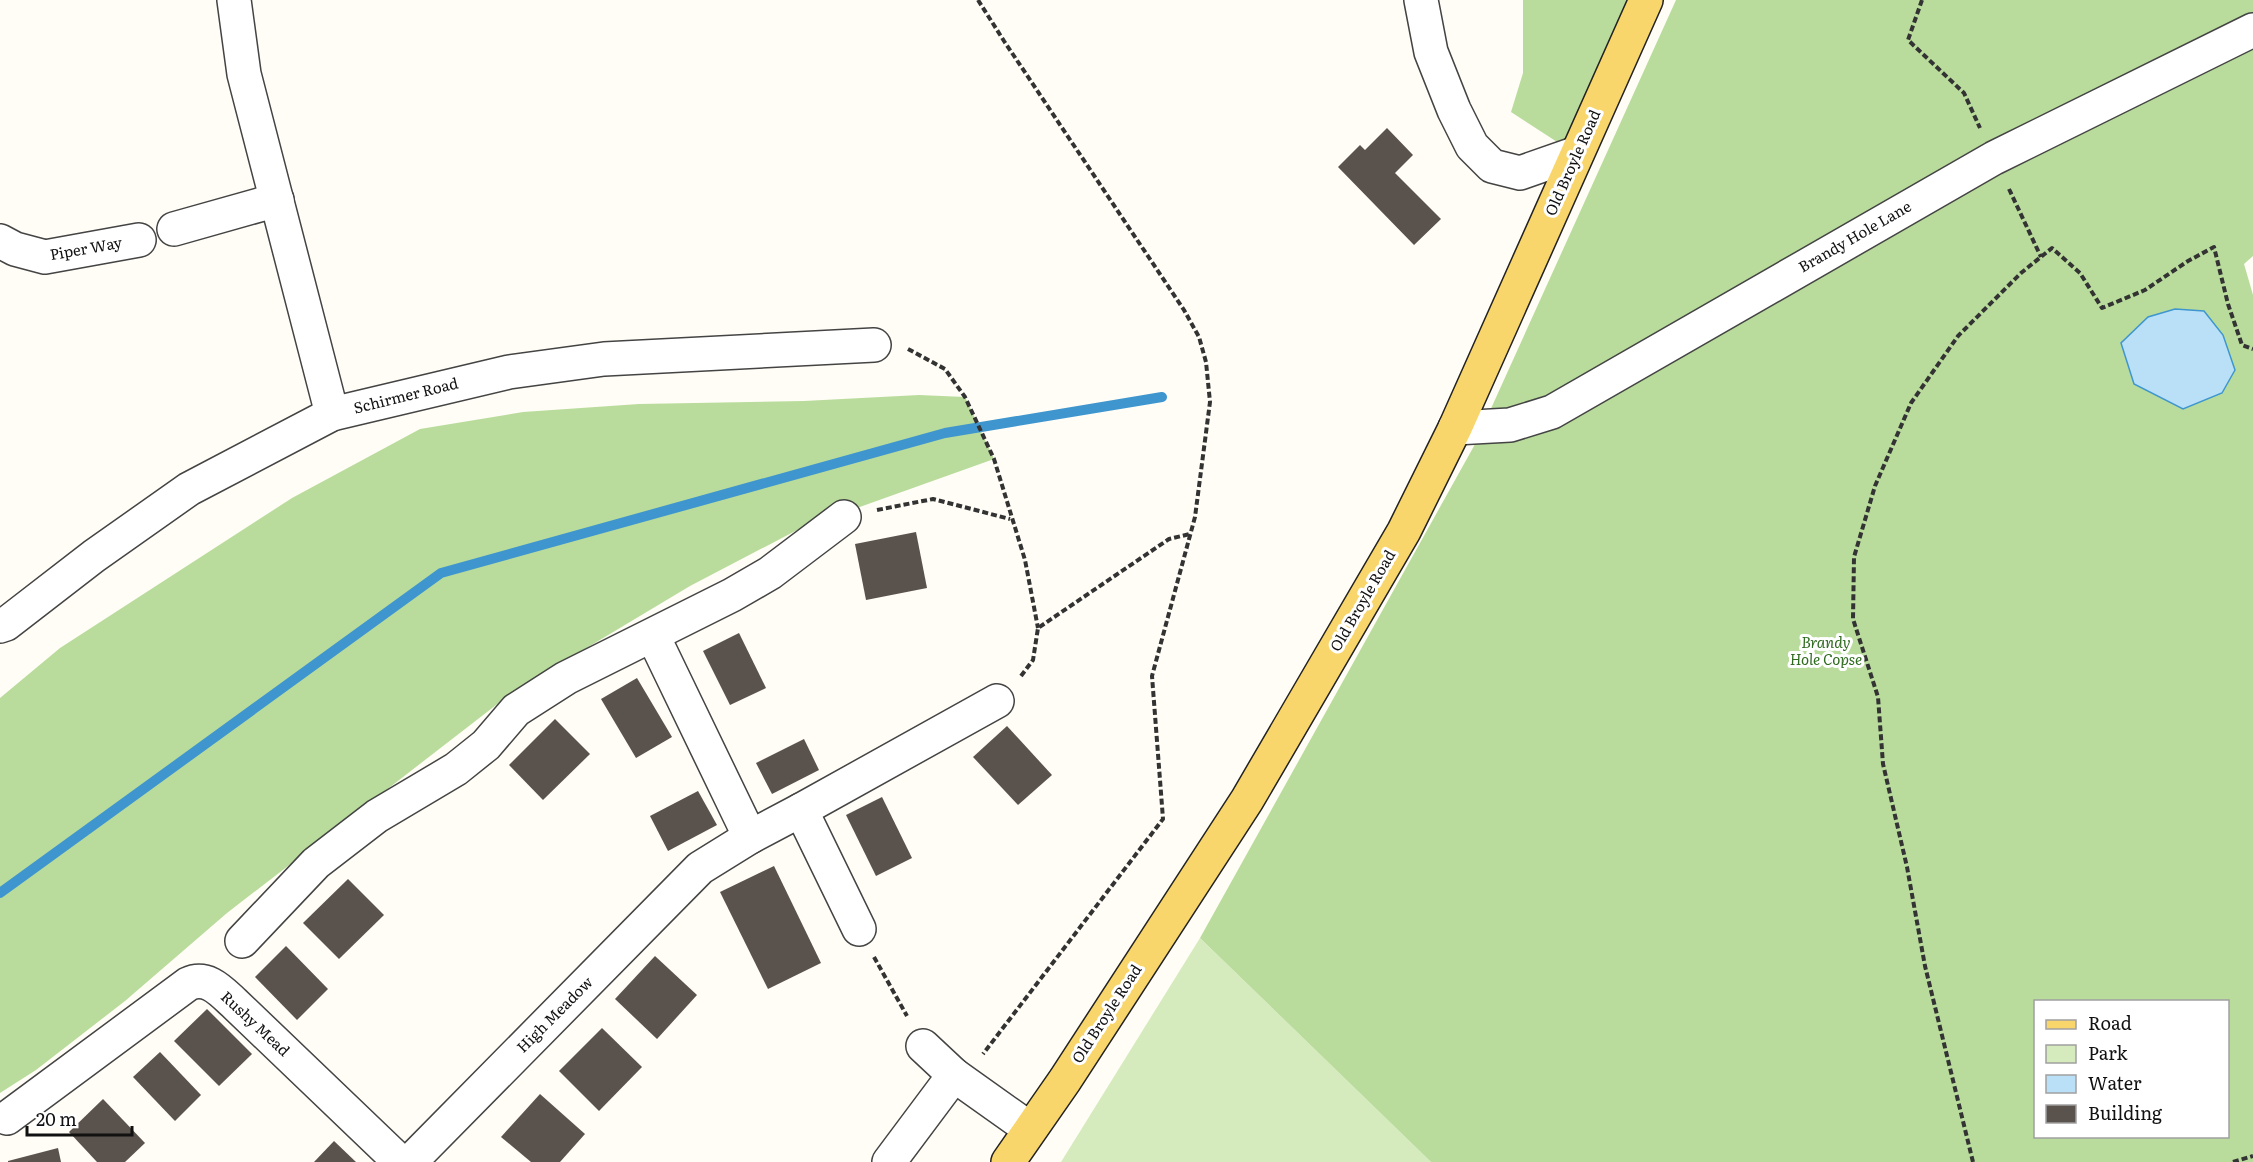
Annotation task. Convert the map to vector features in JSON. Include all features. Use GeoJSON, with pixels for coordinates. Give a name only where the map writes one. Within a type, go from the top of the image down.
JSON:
{"type":"FeatureCollection","features":[{"type":"Feature","properties":{"kind":"main road","name":"Old Broyle Road"},"geometry":{"type":"LineString","coordinates":[[1008,1162],[1247,800],[1404,531],[1455,428],[1646,0]]}},
{"type":"Feature","properties":{"kind":"street"},"geometry":{"type":"LineString","coordinates":[[234,0],[244,74],[332,414]]}},
{"type":"Feature","properties":{"kind":"street"},"geometry":{"type":"LineString","coordinates":[[1421,0],[1431,52],[1454,110],[1472,146],[1492,166],[1520,173],[1577,153]]}},
{"type":"Feature","properties":{"kind":"street","name":"Brandy Hole Lane"},"geometry":{"type":"LineString","coordinates":[[1455,428],[1510,425],[1552,412],[1994,158],[2253,30]]}},
{"type":"Feature","properties":{"kind":"street"},"geometry":{"type":"LineString","coordinates":[[174,229],[277,200]]}},
{"type":"Feature","properties":{"kind":"street","name":"Piper Way"},"geometry":{"type":"LineString","coordinates":[[0,241],[15,249],[45,257],[139,240]]}},
{"type":"Feature","properties":{"kind":"street","name":"Schirmer Road"},"geometry":{"type":"LineString","coordinates":[[0,626],[6,624],[94,556],[189,489],[332,414],[510,372],[592,360],[874,345]]}},
{"type":"Feature","properties":{"kind":"street"},"geometry":{"type":"LineString","coordinates":[[242,941],[316,863],[377,816],[456,769],[486,745],[516,710],[566,678],[653,636],[770,573],[844,517]]}},
{"type":"Feature","properties":{"kind":"street"},"geometry":{"type":"LineString","coordinates":[[653,636],[750,837]]}},
{"type":"Feature","properties":{"kind":"street","name":"High Meadow"},"geometry":{"type":"LineString","coordinates":[[410,1162],[700,868],[750,837],[997,700]]}},
{"type":"Feature","properties":{"kind":"street"},"geometry":{"type":"LineString","coordinates":[[801,810],[859,929]]}},
{"type":"Feature","properties":{"kind":"street","name":"Rushy Mead"},"geometry":{"type":"LineString","coordinates":[[7,1118],[196,980],[213,986],[234,1003],[400,1162]]}},
{"type":"Feature","properties":{"kind":"street"},"geometry":{"type":"LineString","coordinates":[[923,1046],[954,1075],[1030,1129]]}},
{"type":"Feature","properties":{"kind":"street"},"geometry":{"type":"LineString","coordinates":[[889,1162],[954,1075]]}},
{"type":"Feature","properties":{"kind":"path"},"geometry":{"type":"LineString","coordinates":[[954,1075],[975,1064],[1163,819],[1152,676],[1195,518],[1210,402],[1206,362],[1199,337],[1184,309],[978,0]]}},
{"type":"Feature","properties":{"kind":"path"},"geometry":{"type":"LineString","coordinates":[[1922,0],[1908,40],[1964,93],[2041,257]]}},
{"type":"Feature","properties":{"kind":"path"},"geometry":{"type":"LineString","coordinates":[[1973,1162],[1925,966],[1907,867],[1883,764],[1878,697],[1852,619],[1854,557],[1875,486],[1911,403],[1958,336],[2021,273],[2052,248],[2079,273],[2102,308],[2145,290],[2188,261],[2214,247],[2228,304],[2242,345],[2253,349]]}},
{"type":"Feature","properties":{"kind":"path"},"geometry":{"type":"LineString","coordinates":[[874,345],[912,349],[945,369],[969,405],[989,449],[1025,561],[1038,628],[1033,660],[1014,685],[997,700]]}},
{"type":"Feature","properties":{"kind":"path"},"geometry":{"type":"LineString","coordinates":[[844,517],[933,499],[1011,519]]}},
{"type":"Feature","properties":{"kind":"path"},"geometry":{"type":"LineString","coordinates":[[1038,628],[1169,539],[1190,534]]}},
{"type":"Feature","properties":{"kind":"path"},"geometry":{"type":"LineString","coordinates":[[859,929],[923,1046]]}},
{"type":"Feature","properties":{"kind":"path"},"geometry":{"type":"LineString","coordinates":[[2233,1162],[2253,1156]]}},
{"type":"Feature","properties":{"kind":"green space"},"geometry":{"type":"Polygon","coordinates":[[[1523,0],[1629,0],[1568,149],[1511,112],[1523,73],[1523,0]]]}},
{"type":"Feature","properties":{"kind":"green space","name":"Brandy Hole Copse"},"geometry":{"type":"Polygon","coordinates":[[[1676,0],[2253,0],[2253,256],[2244,264],[2253,295],[2253,1162],[1431,1162],[1200,938],[1474,446],[1676,0]]]}},
{"type":"Feature","properties":{"kind":"green space"},"geometry":{"type":"Polygon","coordinates":[[[919,395],[965,397],[994,459],[801,528],[690,586],[513,692],[227,913],[125,1001],[36,1070],[0,1093],[0,698],[60,648],[292,498],[420,429],[523,412],[639,404],[804,401],[919,395]]]}},
{"type":"Feature","properties":{"kind":"green space"},"geometry":{"type":"Polygon","coordinates":[[[1200,938],[1431,1162],[1061,1162],[1200,938]]]}},
{"type":"Feature","properties":{"kind":"water"},"geometry":{"type":"Polygon","coordinates":[[[2175,309],[2204,311],[2223,335],[2235,370],[2222,393],[2183,409],[2134,384],[2121,343],[2148,317],[2175,309]]]}},
{"type":"Feature","properties":{"kind":"building"},"geometry":{"type":"Polygon","coordinates":[[[1387,128],[1413,155],[1395,173],[1441,219],[1414,245],[1338,167],[1360,145],[1365,150],[1387,128]]]}},
{"type":"Feature","properties":{"kind":"building"},"geometry":{"type":"Polygon","coordinates":[[[916,532],[927,588],[866,600],[855,544],[916,532]]]}},
{"type":"Feature","properties":{"kind":"building"},"geometry":{"type":"Polygon","coordinates":[[[739,633],[766,688],[730,705],[703,651],[739,633]]]}},
{"type":"Feature","properties":{"kind":"building"},"geometry":{"type":"Polygon","coordinates":[[[637,678],[672,737],[636,758],[601,699],[637,678]]]}},
{"type":"Feature","properties":{"kind":"building"},"geometry":{"type":"Polygon","coordinates":[[[555,719],[590,754],[543,800],[509,765],[555,719]]]}},
{"type":"Feature","properties":{"kind":"building"},"geometry":{"type":"Polygon","coordinates":[[[1007,726],[1052,775],[1018,805],[973,757],[1007,726]]]}},
{"type":"Feature","properties":{"kind":"building"},"geometry":{"type":"Polygon","coordinates":[[[804,739],[819,770],[772,794],[756,763],[804,739]]]}},
{"type":"Feature","properties":{"kind":"building"},"geometry":{"type":"Polygon","coordinates":[[[698,791],[717,825],[668,851],[650,816],[698,791]]]}},
{"type":"Feature","properties":{"kind":"building"},"geometry":{"type":"Polygon","coordinates":[[[882,797],[912,858],[876,876],[846,815],[882,797]]]}},
{"type":"Feature","properties":{"kind":"building"},"geometry":{"type":"Polygon","coordinates":[[[774,866],[821,963],[768,989],[720,892],[774,866]]]}},
{"type":"Feature","properties":{"kind":"building"},"geometry":{"type":"Polygon","coordinates":[[[348,879],[384,915],[339,959],[303,923],[348,879]]]}},
{"type":"Feature","properties":{"kind":"building"},"geometry":{"type":"Polygon","coordinates":[[[286,946],[328,989],[297,1020],[255,977],[286,946]]]}},
{"type":"Feature","properties":{"kind":"building"},"geometry":{"type":"Polygon","coordinates":[[[655,956],[697,995],[657,1039],[615,999],[655,956]]]}},
{"type":"Feature","properties":{"kind":"building"},"geometry":{"type":"Polygon","coordinates":[[[207,1009],[252,1054],[219,1086],[174,1041],[207,1009]]]}},
{"type":"Feature","properties":{"kind":"building"},"geometry":{"type":"Polygon","coordinates":[[[602,1028],[642,1067],[599,1111],[559,1071],[602,1028]]]}},
{"type":"Feature","properties":{"kind":"building"},"geometry":{"type":"Polygon","coordinates":[[[160,1052],[201,1095],[175,1121],[133,1077],[160,1052]]]}},
{"type":"Feature","properties":{"kind":"building"},"geometry":{"type":"Polygon","coordinates":[[[540,1094],[585,1134],[560,1162],[531,1162],[501,1137],[540,1094]]]}},
{"type":"Feature","properties":{"kind":"building"},"geometry":{"type":"Polygon","coordinates":[[[103,1099],[145,1143],[125,1162],[97,1162],[69,1132],[103,1099]]]}},
{"type":"Feature","properties":{"kind":"building"},"geometry":{"type":"Polygon","coordinates":[[[334,1141],[356,1162],[314,1162],[334,1141]]]}},
{"type":"Feature","properties":{"kind":"building"},"geometry":{"type":"Polygon","coordinates":[[[58,1148],[61,1162],[8,1162],[8,1161],[58,1148]]]}},
{"type":"Feature","properties":{"kind":"waterway"},"geometry":{"type":"LineString","coordinates":[[0,893],[441,573],[945,433],[1162,397]]}}]}
